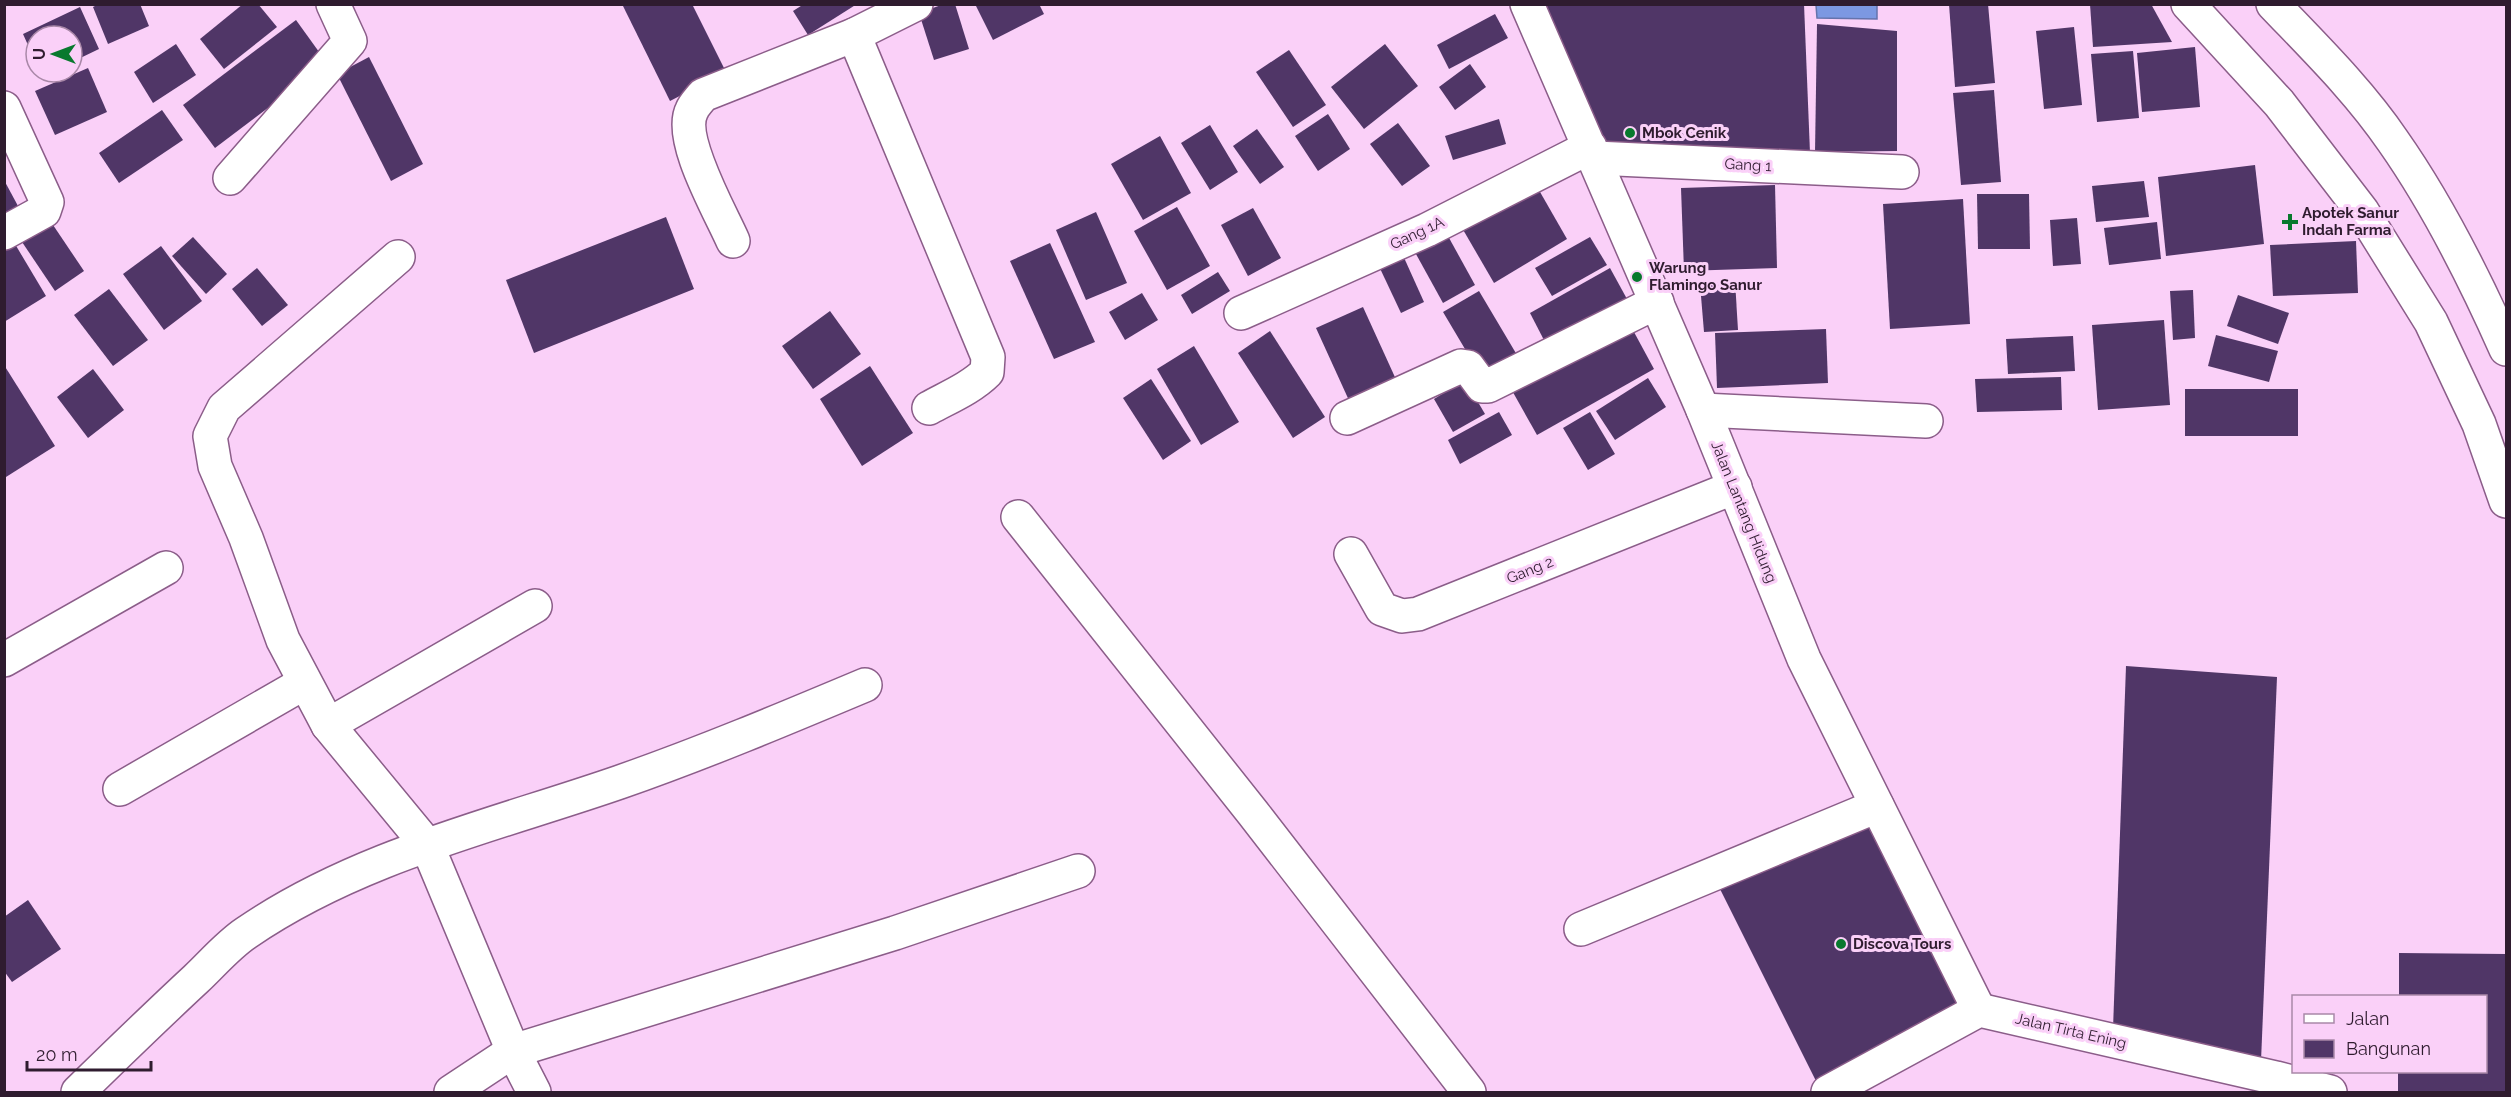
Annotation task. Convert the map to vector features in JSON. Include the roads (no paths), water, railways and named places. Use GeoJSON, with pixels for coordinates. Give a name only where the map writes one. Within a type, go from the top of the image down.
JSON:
{"type":"FeatureCollection","features":[{"type":"Feature","properties":{"kind":"main road"},"geometry":{"type":"LineString","coordinates":[[231,178],[350,41],[333,4]]}},
{"type":"Feature","properties":{"kind":"main road"},"geometry":{"type":"LineString","coordinates":[[734,241],[692,152],[689,127],[691,111],[703,95],[854,35],[916,4]]}},
{"type":"Feature","properties":{"kind":"main road","name":"Jalan Lantang Hidung"},"geometry":{"type":"LineString","coordinates":[[1527,4],[1703,410],[1804,659],[1979,1010]]}},
{"type":"Feature","properties":{"kind":"main road"},"geometry":{"type":"LineString","coordinates":[[2188,4],[2279,103],[2362,211],[2431,322],[2479,424],[2506,501]]}},
{"type":"Feature","properties":{"kind":"main road"},"geometry":{"type":"LineString","coordinates":[[2273,4],[2331,64],[2393,140],[2442,218],[2506,349]]}},
{"type":"Feature","properties":{"kind":"main road"},"geometry":{"type":"LineString","coordinates":[[854,35],[988,357],[987,372],[983,376],[971,386],[929,408]]}},
{"type":"Feature","properties":{"kind":"main road"},"geometry":{"type":"LineString","coordinates":[[4,108],[47,202],[47,207],[44,211],[4,233]]}},
{"type":"Feature","properties":{"kind":"main road","name":"Gang 1"},"geometry":{"type":"LineString","coordinates":[[1592,152],[1902,172]]}},
{"type":"Feature","properties":{"kind":"main road","name":"Gang 1A"},"geometry":{"type":"LineString","coordinates":[[1241,314],[1592,152]]}},
{"type":"Feature","properties":{"kind":"main road"},"geometry":{"type":"LineString","coordinates":[[398,257],[224,408],[210,436],[215,466],[246,538],[283,639],[304,683],[328,725],[427,845],[513,1051],[534,1092]]}},
{"type":"Feature","properties":{"kind":"main road"},"geometry":{"type":"LineString","coordinates":[[1347,418],[1461,366],[1468,367],[1482,386],[1488,386],[1657,302]]}},
{"type":"Feature","properties":{"kind":"main road"},"geometry":{"type":"LineString","coordinates":[[1703,410],[1926,421]]}},
{"type":"Feature","properties":{"kind":"main road","name":"Gang 2"},"geometry":{"type":"LineString","coordinates":[[1351,554],[1382,609],[1402,616],[1418,614],[1735,487]]}},
{"type":"Feature","properties":{"kind":"main road"},"geometry":{"type":"LineString","coordinates":[[1018,517],[1253,813],[1469,1092]]}},
{"type":"Feature","properties":{"kind":"main road"},"geometry":{"type":"LineString","coordinates":[[4,660],[166,568]]}},
{"type":"Feature","properties":{"kind":"main road"},"geometry":{"type":"LineString","coordinates":[[328,725],[535,606]]}},
{"type":"Feature","properties":{"kind":"main road"},"geometry":{"type":"LineString","coordinates":[[120,789],[304,683]]}},
{"type":"Feature","properties":{"kind":"main road"},"geometry":{"type":"LineString","coordinates":[[78,1092],[144,1027],[244,935],[286,907],[339,879],[427,845],[631,778],[747,735],[865,685]]}},
{"type":"Feature","properties":{"kind":"main road"},"geometry":{"type":"LineString","coordinates":[[1581,928],[1877,806]]}},
{"type":"Feature","properties":{"kind":"main road"},"geometry":{"type":"LineString","coordinates":[[451,1092],[513,1051],[895,933],[1078,871]]}},
{"type":"Feature","properties":{"kind":"main road"},"geometry":{"type":"LineString","coordinates":[[1828,1092],[1979,1010]]}},
{"type":"Feature","properties":{"kind":"main road","name":"Jalan Tirta Ening"},"geometry":{"type":"LineString","coordinates":[[1979,1010],[2275,1085],[2330,1092]]}},
{"type":"Feature","properties":{"kind":"water"},"geometry":{"type":"Polygon","coordinates":[[[1816,5],[1877,5],[1877,19],[1817,18],[1816,5]]]}},
{"type":"Feature","properties":{"kind":"place","name":"Mbok Cenik"},"geometry":{"type":"Point","coordinates":[1630,133]}},
{"type":"Feature","properties":{"kind":"place","name":"Apotek Sanur Indah Farma"},"geometry":{"type":"Point","coordinates":[2290,222]}},
{"type":"Feature","properties":{"kind":"place","name":"Warung Flamingo Sanur"},"geometry":{"type":"Point","coordinates":[1637,277]}},
{"type":"Feature","properties":{"kind":"place","name":"Discova Tours"},"geometry":{"type":"Point","coordinates":[1841,944]}}]}
